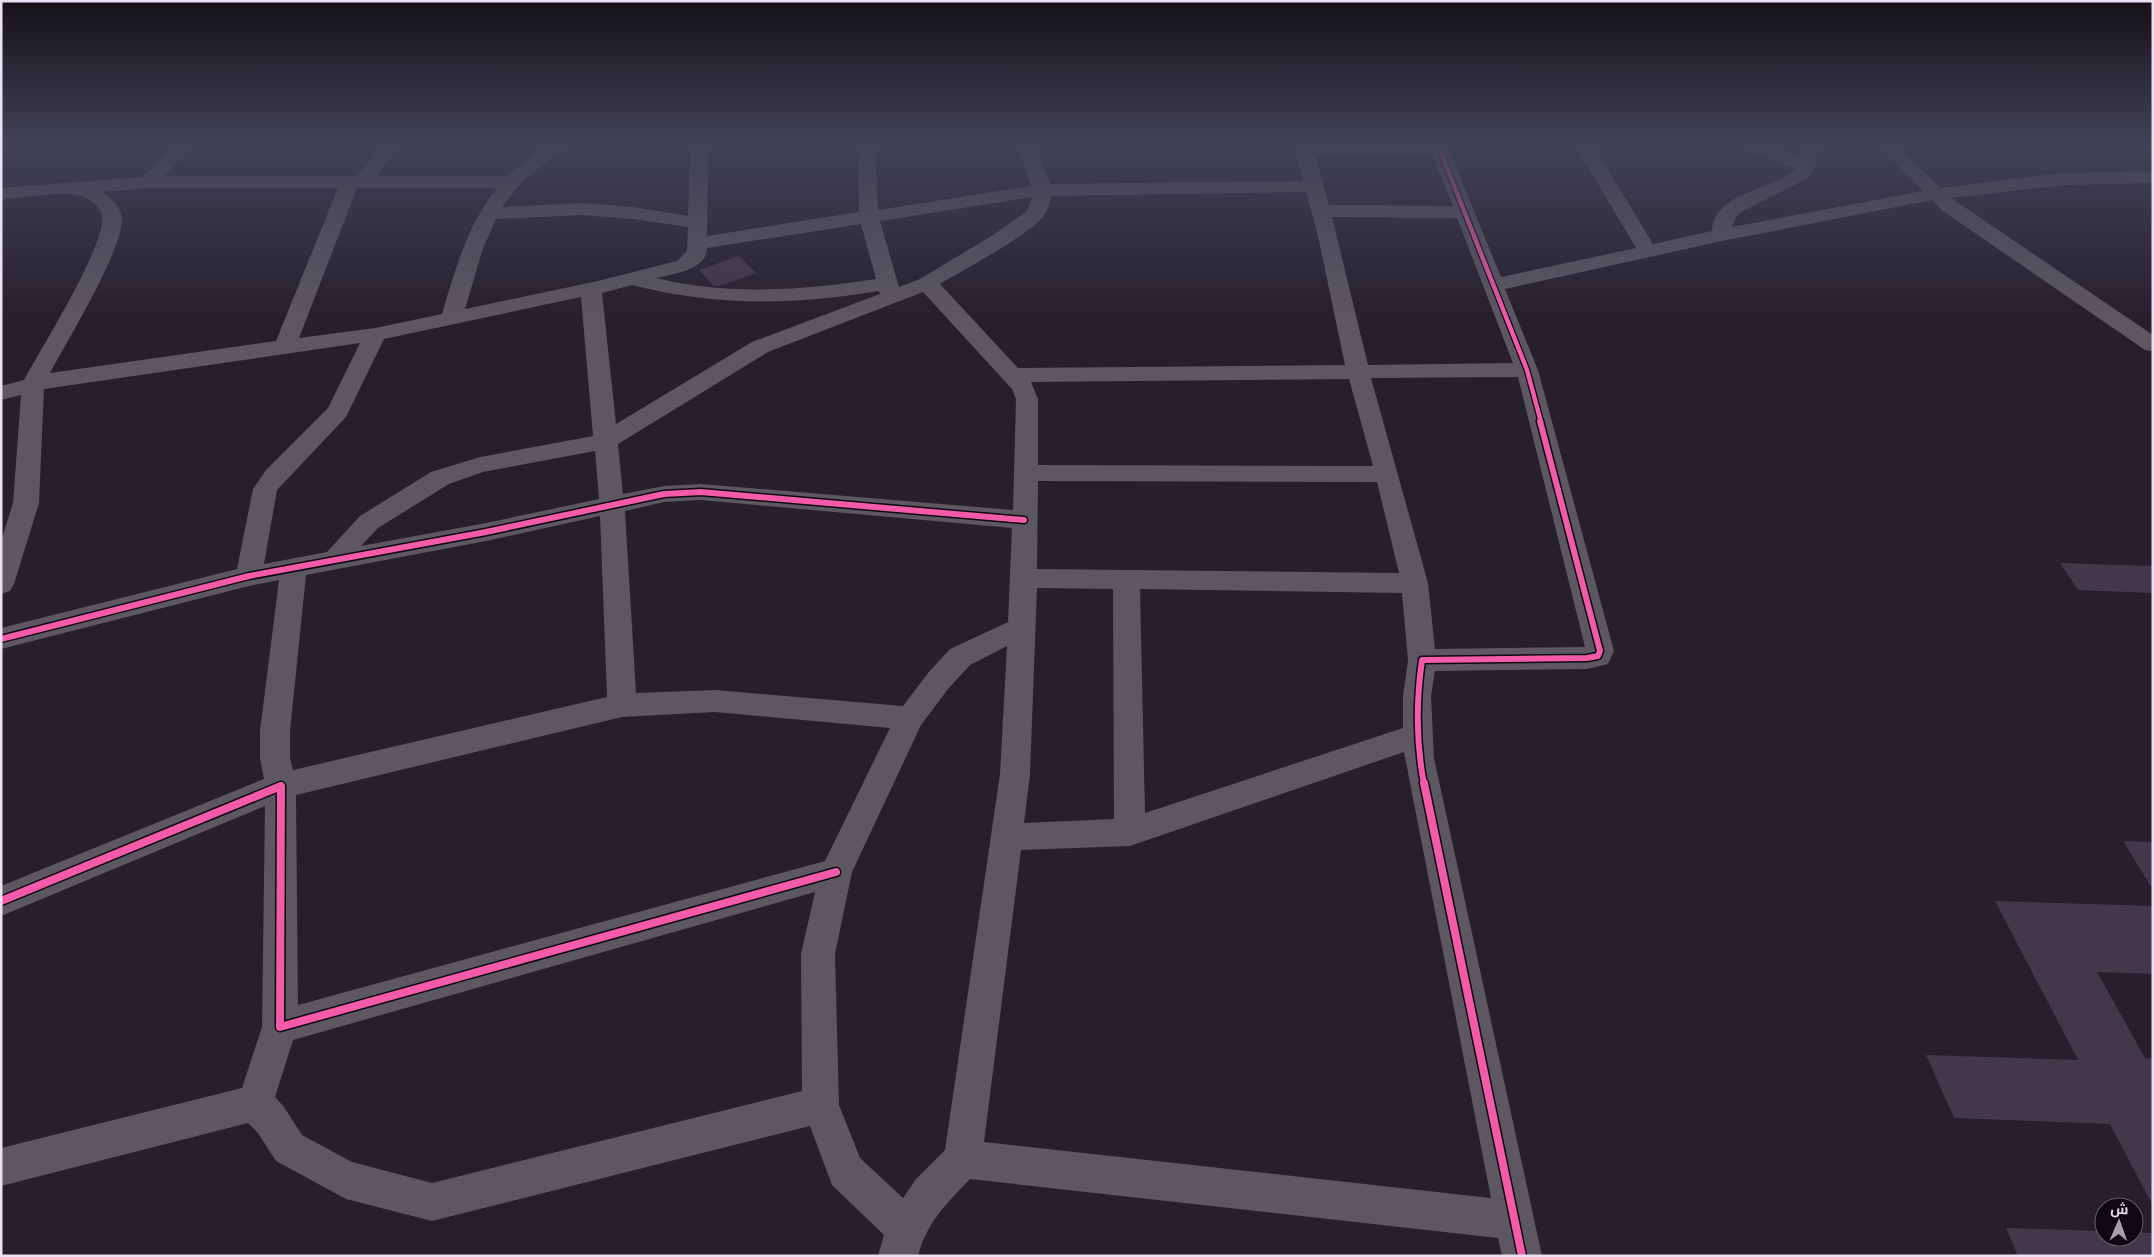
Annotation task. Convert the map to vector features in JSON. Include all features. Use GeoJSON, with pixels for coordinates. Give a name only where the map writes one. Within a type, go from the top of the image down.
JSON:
{"type":"FeatureCollection","features":[{"type":"Feature","properties":{"kind":"street"},"geometry":{"type":"LineString","coordinates":[[1,584],[26,503],[33,384],[100,262],[112,225],[111,211],[106,204]]}},
{"type":"Feature","properties":{"kind":"street"},"geometry":{"type":"LineString","coordinates":[[284,348],[346,204]]}},
{"type":"Feature","properties":{"kind":"street"},"geometry":{"type":"LineString","coordinates":[[451,319],[470,254],[488,214],[496,204]]}},
{"type":"Feature","properties":{"kind":"street"},"geometry":{"type":"LineString","coordinates":[[1,393],[55,379],[375,334],[591,288],[684,265],[697,253],[698,204]]}},
{"type":"Feature","properties":{"kind":"street"},"geometry":{"type":"LineString","coordinates":[[868,204],[869,217],[889,291]]}},
{"type":"Feature","properties":{"kind":"street"},"geometry":{"type":"LineString","coordinates":[[488,214],[591,210],[633,213],[698,233],[869,217],[955,204]]}},
{"type":"Feature","properties":{"kind":"street"},"geometry":{"type":"LineString","coordinates":[[632,278],[664,288],[694,293],[735,296],[889,291],[927,283],[1000,239],[1034,215],[1042,204]]}},
{"type":"Feature","properties":{"kind":"street"},"geometry":{"type":"LineString","coordinates":[[963,1159],[1518,1238],[1419,758],[1417,696],[1422,660],[1415,583],[1358,372],[1319,204]]}},
{"type":"Feature","properties":{"kind":"street"},"geometry":{"type":"LineString","coordinates":[[1422,660],[1587,658],[1598,656],[1600,651],[1527,370],[1461,204]]}},
{"type":"Feature","properties":{"kind":"street"},"geometry":{"type":"LineString","coordinates":[[1619,204],[1648,252]]}},
{"type":"Feature","properties":{"kind":"street"},"geometry":{"type":"LineString","coordinates":[[1722,235],[1722,222],[1730,212],[1741,204]]}},
{"type":"Feature","properties":{"kind":"street"},"geometry":{"type":"LineString","coordinates":[[1494,286],[1722,235],[1886,204]]}},
{"type":"Feature","properties":{"kind":"street"},"geometry":{"type":"LineString","coordinates":[[1946,204],[2153,344]]}},
{"type":"Feature","properties":{"kind":"street"},"geometry":{"type":"LineString","coordinates":[[1321,211],[1464,212]]}},
{"type":"Feature","properties":{"kind":"street"},"geometry":{"type":"LineString","coordinates":[[927,283],[1023,387],[1027,400],[1027,473],[1024,520],[1024,578],[1022,627],[1015,774],[963,1159],[930,1193],[902,1242],[846,1171],[821,1105],[818,954],[836,872],[910,718],[938,681],[960,657],[1022,627]]}},
{"type":"Feature","properties":{"kind":"street"},"geometry":{"type":"LineString","coordinates":[[591,288],[612,505],[622,705]]}},
{"type":"Feature","properties":{"kind":"street"},"geometry":{"type":"LineString","coordinates":[[336,559],[369,522],[440,478],[480,465],[606,441],[760,347],[889,291]]}},
{"type":"Feature","properties":{"kind":"street"},"geometry":{"type":"LineString","coordinates":[[249,576],[265,489],[275,476],[338,412],[375,334]]}},
{"type":"Feature","properties":{"kind":"street"},"geometry":{"type":"LineString","coordinates":[[1013,375],[1527,370]]}},
{"type":"Feature","properties":{"kind":"street"},"geometry":{"type":"LineString","coordinates":[[1027,473],[1387,474]]}},
{"type":"Feature","properties":{"kind":"street"},"geometry":{"type":"LineString","coordinates":[[1,639],[249,576],[486,532],[664,494],[701,492],[1024,520]]}},
{"type":"Feature","properties":{"kind":"street"},"geometry":{"type":"LineString","coordinates":[[255,1103],[280,1026],[281,786],[275,758],[275,731],[294,567]]}},
{"type":"Feature","properties":{"kind":"street"},"geometry":{"type":"LineString","coordinates":[[1024,578],[1415,583]]}},
{"type":"Feature","properties":{"kind":"street"},"geometry":{"type":"LineString","coordinates":[[1126,579],[1130,832]]}},
{"type":"Feature","properties":{"kind":"street"},"geometry":{"type":"LineString","coordinates":[[1,901],[281,786],[622,705],[715,700],[910,718]]}},
{"type":"Feature","properties":{"kind":"street"},"geometry":{"type":"LineString","coordinates":[[1006,837],[1130,832],[1417,735]]}},
{"type":"Feature","properties":{"kind":"street"},"geometry":{"type":"LineString","coordinates":[[280,1026],[836,872]]}},
{"type":"Feature","properties":{"kind":"street"},"geometry":{"type":"LineString","coordinates":[[255,1103],[271,1120],[290,1148],[346,1180],[432,1202],[821,1105]]}},
{"type":"Feature","properties":{"kind":"street"},"geometry":{"type":"LineString","coordinates":[[1,1167],[255,1103]]}},
{"type":"Feature","properties":{"kind":"building"},"geometry":{"type":"Polygon","coordinates":[[[739,256],[756,273],[720,286],[714,286],[699,270],[739,256]]]}},
{"type":"Feature","properties":{"kind":"building"},"geometry":{"type":"Polygon","coordinates":[[[2060,563],[2153,566],[2153,593],[2078,590],[2060,563]]]}},
{"type":"Feature","properties":{"kind":"building"},"geometry":{"type":"Polygon","coordinates":[[[2123,841],[2153,842],[2153,890],[2123,841]]]}},
{"type":"Feature","properties":{"kind":"building"},"geometry":{"type":"Polygon","coordinates":[[[1995,901],[2153,906],[2153,974],[2097,972],[2145,1058],[2153,1059],[2153,1206],[2110,1124],[1954,1118],[1926,1055],[2078,1060],[1995,901]]]}},
{"type":"Feature","properties":{"kind":"building"},"geometry":{"type":"Polygon","coordinates":[[[2006,1228],[2094,1231],[2094,1247],[2144,1247],[2144,1233],[2153,1233],[2153,1256],[2018,1256],[2006,1228]]]}},
{"type":"Feature","properties":{"kind":"cycle path"},"geometry":{"type":"LineString","coordinates":[[1461,204],[1527,370],[1600,651],[1598,656],[1587,658],[1422,660],[1417,696],[1419,758],[1522,1256]]}},
{"type":"Feature","properties":{"kind":"cycle path"},"geometry":{"type":"LineString","coordinates":[[1,639],[249,576],[486,532],[664,494],[701,492],[1024,520]]}},
{"type":"Feature","properties":{"kind":"cycle path"},"geometry":{"type":"LineString","coordinates":[[1,901],[281,786],[280,1027],[836,872]]}}]}
